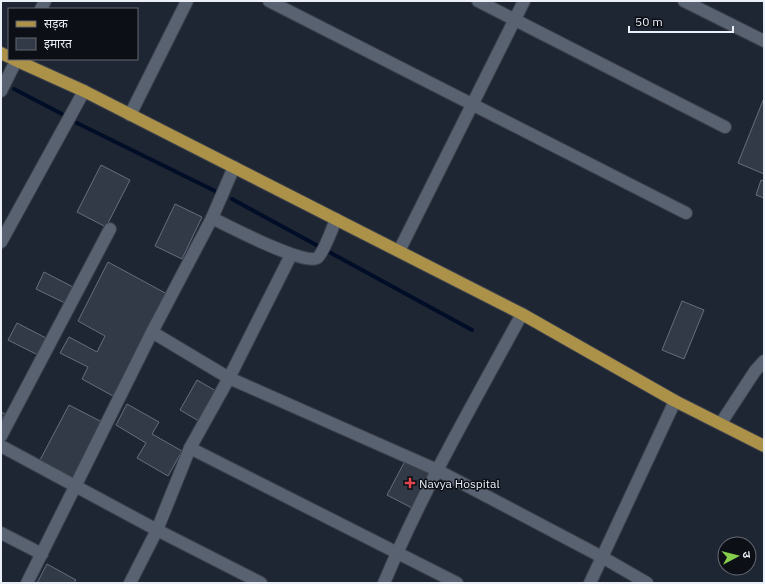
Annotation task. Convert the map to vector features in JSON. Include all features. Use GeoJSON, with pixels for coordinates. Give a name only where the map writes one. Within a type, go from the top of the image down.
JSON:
{"type":"FeatureCollection","features":[{"type":"Feature","properties":{"kind":"main road"},"geometry":{"type":"LineString","coordinates":[[16,60],[84,91],[522,314],[675,401],[764,446]]}},
{"type":"Feature","properties":{"kind":"street"},"geometry":{"type":"LineString","coordinates":[[130,115],[187,1]]}},
{"type":"Feature","properties":{"kind":"street"},"geometry":{"type":"LineString","coordinates":[[269,1],[686,213]]}},
{"type":"Feature","properties":{"kind":"street"},"geometry":{"type":"LineString","coordinates":[[478,1],[725,127]]}},
{"type":"Feature","properties":{"kind":"street"},"geometry":{"type":"LineString","coordinates":[[399,251],[524,1]]}},
{"type":"Feature","properties":{"kind":"street"},"geometry":{"type":"LineString","coordinates":[[684,1],[764,41]]}},
{"type":"Feature","properties":{"kind":"street"},"geometry":{"type":"LineString","coordinates":[[1,91],[14,60]]}},
{"type":"Feature","properties":{"kind":"street"},"geometry":{"type":"LineString","coordinates":[[1,242],[84,91]]}},
{"type":"Feature","properties":{"kind":"street"},"geometry":{"type":"LineString","coordinates":[[27,583],[152,332],[212,218],[234,167]]}},
{"type":"Feature","properties":{"kind":"street"},"geometry":{"type":"LineString","coordinates":[[212,218],[291,254],[302,258],[313,259],[320,254],[336,219]]}},
{"type":"Feature","properties":{"kind":"street"},"geometry":{"type":"LineString","coordinates":[[1,436],[110,229]]}},
{"type":"Feature","properties":{"kind":"street"},"geometry":{"type":"LineString","coordinates":[[130,583],[157,530],[190,448],[229,378],[291,254]]}},
{"type":"Feature","properties":{"kind":"street"},"geometry":{"type":"LineString","coordinates":[[384,583],[436,470],[522,314]]}},
{"type":"Feature","properties":{"kind":"street"},"geometry":{"type":"LineString","coordinates":[[152,332],[229,378],[436,470],[602,556],[647,583]]}},
{"type":"Feature","properties":{"kind":"street"},"geometry":{"type":"LineString","coordinates":[[721,423],[755,371],[764,361]]}},
{"type":"Feature","properties":{"kind":"street"},"geometry":{"type":"LineString","coordinates":[[590,583],[675,401]]}},
{"type":"Feature","properties":{"kind":"street"},"geometry":{"type":"LineString","coordinates":[[1,446],[157,530],[261,583]]}},
{"type":"Feature","properties":{"kind":"street"},"geometry":{"type":"LineString","coordinates":[[190,448],[457,583]]}},
{"type":"Feature","properties":{"kind":"street"},"geometry":{"type":"LineString","coordinates":[[1,533],[42,554]]}},
{"type":"Feature","properties":{"kind":"building"},"geometry":{"type":"Polygon","coordinates":[[[764,98],[764,174],[738,163],[764,98]]]}},
{"type":"Feature","properties":{"kind":"building"},"geometry":{"type":"Polygon","coordinates":[[[101,165],[130,180],[106,227],[77,212],[101,165]]]}},
{"type":"Feature","properties":{"kind":"building"},"geometry":{"type":"Polygon","coordinates":[[[761,180],[764,181],[764,198],[756,195],[761,180]]]}},
{"type":"Feature","properties":{"kind":"building"},"geometry":{"type":"Polygon","coordinates":[[[175,204],[202,217],[182,259],[155,246],[175,204]]]}},
{"type":"Feature","properties":{"kind":"building"},"geometry":{"type":"Polygon","coordinates":[[[108,262],[167,294],[113,396],[82,379],[88,367],[60,353],[69,337],[97,352],[105,336],[78,321],[108,262]]]}},
{"type":"Feature","properties":{"kind":"building"},"geometry":{"type":"Polygon","coordinates":[[[44,272],[73,287],[65,303],[36,289],[44,272]]]}},
{"type":"Feature","properties":{"kind":"building"},"geometry":{"type":"Polygon","coordinates":[[[682,301],[704,310],[684,359],[662,350],[682,301]]]}},
{"type":"Feature","properties":{"kind":"building"},"geometry":{"type":"Polygon","coordinates":[[[17,323],[46,338],[38,355],[8,340],[17,323]]]}},
{"type":"Feature","properties":{"kind":"building"},"geometry":{"type":"Polygon","coordinates":[[[197,380],[216,391],[199,421],[180,410],[197,380]]]}},
{"type":"Feature","properties":{"kind":"building"},"geometry":{"type":"Polygon","coordinates":[[[127,404],[159,422],[152,434],[182,451],[168,476],[137,458],[146,443],[116,425],[127,404]]]}},
{"type":"Feature","properties":{"kind":"building"},"geometry":{"type":"Polygon","coordinates":[[[69,405],[102,422],[73,478],[40,460],[69,405]]]}},
{"type":"Feature","properties":{"kind":"building"},"geometry":{"type":"Polygon","coordinates":[[[1,412],[5,414],[1,421],[1,412]]]}},
{"type":"Feature","properties":{"kind":"building"},"geometry":{"type":"Polygon","coordinates":[[[405,461],[430,474],[412,508],[387,495],[405,461]]]}},
{"type":"Feature","properties":{"kind":"building"},"geometry":{"type":"Polygon","coordinates":[[[47,564],[76,580],[74,583],[37,583],[47,564]]]}},
{"type":"Feature","properties":{"kind":"waterway"},"geometry":{"type":"LineString","coordinates":[[14,89],[62,114]]}},
{"type":"Feature","properties":{"kind":"waterway"},"geometry":{"type":"LineString","coordinates":[[77,123],[215,191]]}},
{"type":"Feature","properties":{"kind":"waterway"},"geometry":{"type":"LineString","coordinates":[[232,199],[472,330]]}},
{"type":"Feature","properties":{"kind":"place","name":"Navya Hospital"},"geometry":{"type":"Point","coordinates":[410,483]}}]}
